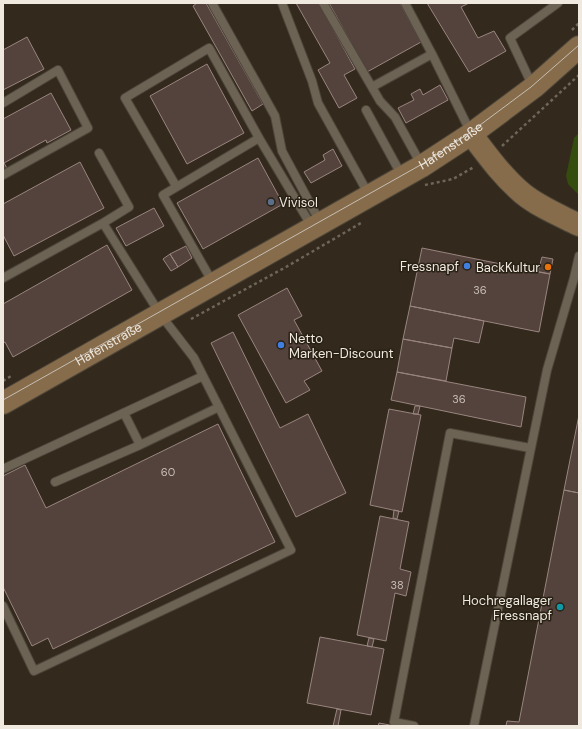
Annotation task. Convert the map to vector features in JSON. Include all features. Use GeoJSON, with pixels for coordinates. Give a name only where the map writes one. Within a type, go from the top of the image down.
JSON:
{"type":"FeatureCollection","features":[{"type":"Feature","properties":{"kind":"street","name":"Hafenstraße"},"geometry":{"type":"LineString","coordinates":[[3,403],[422,166],[471,134],[534,88],[579,47]]}},
{"type":"Feature","properties":{"kind":"street"},"geometry":{"type":"LineString","coordinates":[[471,134],[496,168],[522,193],[547,210],[579,225]]}},
{"type":"Feature","properties":{"kind":"lane"},"geometry":{"type":"LineString","coordinates":[[212,3],[275,116],[282,151],[316,225]]}},
{"type":"Feature","properties":{"kind":"lane"},"geometry":{"type":"LineString","coordinates":[[282,3],[312,81],[318,103],[370,196]]}},
{"type":"Feature","properties":{"kind":"lane"},"geometry":{"type":"LineString","coordinates":[[323,3],[380,101],[395,117],[422,166]]}},
{"type":"Feature","properties":{"kind":"lane"},"geometry":{"type":"LineString","coordinates":[[405,3],[471,134]]}},
{"type":"Feature","properties":{"kind":"lane"},"geometry":{"type":"LineString","coordinates":[[534,88],[510,38],[558,3]]}},
{"type":"Feature","properties":{"kind":"lane"},"geometry":{"type":"LineString","coordinates":[[176,186],[125,98],[209,48],[259,138],[316,225]]}},
{"type":"Feature","properties":{"kind":"lane"},"geometry":{"type":"LineString","coordinates":[[372,87],[432,54]]}},
{"type":"Feature","properties":{"kind":"lane"},"geometry":{"type":"LineString","coordinates":[[3,102],[58,70],[88,128],[3,175]]}},
{"type":"Feature","properties":{"kind":"lane"},"geometry":{"type":"LineString","coordinates":[[366,110],[402,177]]}},
{"type":"Feature","properties":{"kind":"lane"},"geometry":{"type":"LineString","coordinates":[[214,284],[163,195],[259,138]]}},
{"type":"Feature","properties":{"kind":"lane"},"geometry":{"type":"LineString","coordinates":[[3,278],[129,207],[99,153]]}},
{"type":"Feature","properties":{"kind":"lane"},"geometry":{"type":"LineString","coordinates":[[3,606],[34,672],[291,550],[194,358],[160,314],[103,223]]}},
{"type":"Feature","properties":{"kind":"lane"},"geometry":{"type":"LineString","coordinates":[[474,726],[547,370],[579,256]]}},
{"type":"Feature","properties":{"kind":"lane"},"geometry":{"type":"LineString","coordinates":[[3,469],[203,376]]}},
{"type":"Feature","properties":{"kind":"lane"},"geometry":{"type":"LineString","coordinates":[[54,482],[140,445],[219,407]]}},
{"type":"Feature","properties":{"kind":"lane"},"geometry":{"type":"LineString","coordinates":[[124,413],[140,445]]}},
{"type":"Feature","properties":{"kind":"lane"},"geometry":{"type":"LineString","coordinates":[[414,726],[394,722],[450,433],[530,448]]}},
{"type":"Feature","properties":{"kind":"green space"},"geometry":{"type":"Polygon","coordinates":[[[579,133],[579,195],[568,184],[566,176],[574,138],[579,133]]]}},
{"type":"Feature","properties":{"kind":"building"},"geometry":{"type":"Polygon","coordinates":[[[197,3],[206,3],[263,104],[252,111],[193,6],[197,3]]]}},
{"type":"Feature","properties":{"kind":"building"},"geometry":{"type":"Polygon","coordinates":[[[296,3],[319,3],[355,69],[344,75],[357,98],[339,108],[318,70],[330,63],[296,3]]]}},
{"type":"Feature","properties":{"kind":"building"},"geometry":{"type":"Polygon","coordinates":[[[329,3],[400,3],[421,42],[367,72],[329,3]]]}},
{"type":"Feature","properties":{"kind":"building"},"geometry":{"type":"Polygon","coordinates":[[[427,3],[469,3],[461,7],[478,38],[494,31],[506,51],[469,72],[427,3]]]}},
{"type":"Feature","properties":{"kind":"building"},"geometry":{"type":"Polygon","coordinates":[[[27,37],[44,69],[3,90],[3,50],[27,37]]]}},
{"type":"Feature","properties":{"kind":"building"},"geometry":{"type":"Polygon","coordinates":[[[207,64],[244,133],[187,164],[150,96],[207,64]]]}},
{"type":"Feature","properties":{"kind":"building"},"geometry":{"type":"Polygon","coordinates":[[[440,85],[448,100],[406,123],[398,108],[414,100],[411,94],[420,89],[423,95],[440,85]]]}},
{"type":"Feature","properties":{"kind":"building"},"geometry":{"type":"Polygon","coordinates":[[[51,93],[71,130],[47,143],[46,140],[4,163],[8,170],[3,173],[3,119],[51,93]]]}},
{"type":"Feature","properties":{"kind":"building"},"geometry":{"type":"Polygon","coordinates":[[[333,149],[342,166],[311,183],[304,172],[325,160],[323,155],[333,149]]]}},
{"type":"Feature","properties":{"kind":"building"},"geometry":{"type":"Polygon","coordinates":[[[258,158],[283,204],[203,249],[177,203],[258,158]]]}},
{"type":"Feature","properties":{"kind":"building"},"geometry":{"type":"Polygon","coordinates":[[[80,162],[104,208],[14,256],[3,235],[3,204],[80,162]]]}},
{"type":"Feature","properties":{"kind":"building"},"geometry":{"type":"Polygon","coordinates":[[[154,208],[164,226],[126,246],[116,228],[154,208]]]}},
{"type":"Feature","properties":{"kind":"building"},"geometry":{"type":"Polygon","coordinates":[[[107,245],[132,290],[13,357],[5,342],[3,343],[3,304],[107,245]]]}},
{"type":"Feature","properties":{"kind":"building"},"geometry":{"type":"Polygon","coordinates":[[[186,246],[192,258],[178,267],[170,254],[186,246]]]}},
{"type":"Feature","properties":{"kind":"building"},"geometry":{"type":"Polygon","coordinates":[[[422,248],[550,274],[539,332],[410,306],[422,248]]]}},
{"type":"Feature","properties":{"kind":"building"},"geometry":{"type":"Polygon","coordinates":[[[170,254],[178,267],[171,271],[163,259],[170,254]]]}},
{"type":"Feature","properties":{"kind":"building"},"geometry":{"type":"Polygon","coordinates":[[[542,257],[553,259],[550,274],[538,272],[542,257]]]}},
{"type":"Feature","properties":{"kind":"building","name":"Netto Marken-Discount"},"geometry":{"type":"Polygon","coordinates":[[[287,288],[302,316],[294,320],[322,371],[304,381],[310,390],[286,403],[238,315],[287,288]]]}},
{"type":"Feature","properties":{"kind":"building"},"geometry":{"type":"Polygon","coordinates":[[[410,306],[484,321],[479,343],[454,338],[452,348],[403,339],[410,306]]]}},
{"type":"Feature","properties":{"kind":"building"},"geometry":{"type":"Polygon","coordinates":[[[233,332],[280,428],[308,414],[346,493],[296,517],[211,343],[233,332]]]}},
{"type":"Feature","properties":{"kind":"building"},"geometry":{"type":"Polygon","coordinates":[[[403,339],[452,348],[446,381],[397,372],[403,339]]]}},
{"type":"Feature","properties":{"kind":"building"},"geometry":{"type":"Polygon","coordinates":[[[397,372],[526,397],[521,427],[391,400],[397,372]]]}},
{"type":"Feature","properties":{"kind":"building"},"geometry":{"type":"Polygon","coordinates":[[[415,406],[420,406],[418,414],[413,414],[415,406]]]}},
{"type":"Feature","properties":{"kind":"building"},"geometry":{"type":"Polygon","coordinates":[[[389,409],[421,415],[402,512],[370,505],[389,409]]]}},
{"type":"Feature","properties":{"kind":"building"},"geometry":{"type":"Polygon","coordinates":[[[579,415],[579,493],[564,490],[579,415]]]}},
{"type":"Feature","properties":{"kind":"building"},"geometry":{"type":"Polygon","coordinates":[[[218,424],[275,542],[53,649],[48,638],[32,646],[3,587],[3,476],[25,465],[46,508],[218,424]]]}},
{"type":"Feature","properties":{"kind":"building","name":"Hochregallager Fressnapf"},"geometry":{"type":"Polygon","coordinates":[[[564,490],[579,493],[579,726],[506,726],[507,721],[519,722],[564,490]]]}},
{"type":"Feature","properties":{"kind":"building"},"geometry":{"type":"Polygon","coordinates":[[[394,510],[399,511],[397,519],[393,518],[394,510]]]}},
{"type":"Feature","properties":{"kind":"building"},"geometry":{"type":"Polygon","coordinates":[[[380,516],[409,522],[400,569],[411,572],[406,596],[395,593],[386,641],[357,635],[380,516]]]}},
{"type":"Feature","properties":{"kind":"building"},"geometry":{"type":"Polygon","coordinates":[[[320,637],[384,649],[371,715],[307,703],[320,637]]]}},
{"type":"Feature","properties":{"kind":"building"},"geometry":{"type":"Polygon","coordinates":[[[369,638],[374,639],[372,647],[367,646],[369,638]]]}},
{"type":"Feature","properties":{"kind":"building"},"geometry":{"type":"Polygon","coordinates":[[[337,709],[341,710],[338,726],[333,726],[337,709]]]}},
{"type":"Feature","properties":{"kind":"building"},"geometry":{"type":"Polygon","coordinates":[[[379,723],[395,726],[378,726],[379,723]]]}},
{"type":"Feature","properties":{"kind":"tram line"},"geometry":{"type":"LineString","coordinates":[[3,400],[424,163],[468,134],[531,87],[579,45]]}},
{"type":"Feature","properties":{"kind":"place","name":"Vivisol"},"geometry":{"type":"Point","coordinates":[271,202]}},
{"type":"Feature","properties":{"kind":"place","name":"Fressnapf"},"geometry":{"type":"Point","coordinates":[467,266]}},
{"type":"Feature","properties":{"kind":"place","name":"BackKultur"},"geometry":{"type":"Point","coordinates":[548,267]}},
{"type":"Feature","properties":{"kind":"place","name":"Netto Marken-Discount"},"geometry":{"type":"Point","coordinates":[281,345]}},
{"type":"Feature","properties":{"kind":"place","name":"Hochregallager Fressnapf"},"geometry":{"type":"Point","coordinates":[560,607]}}]}
